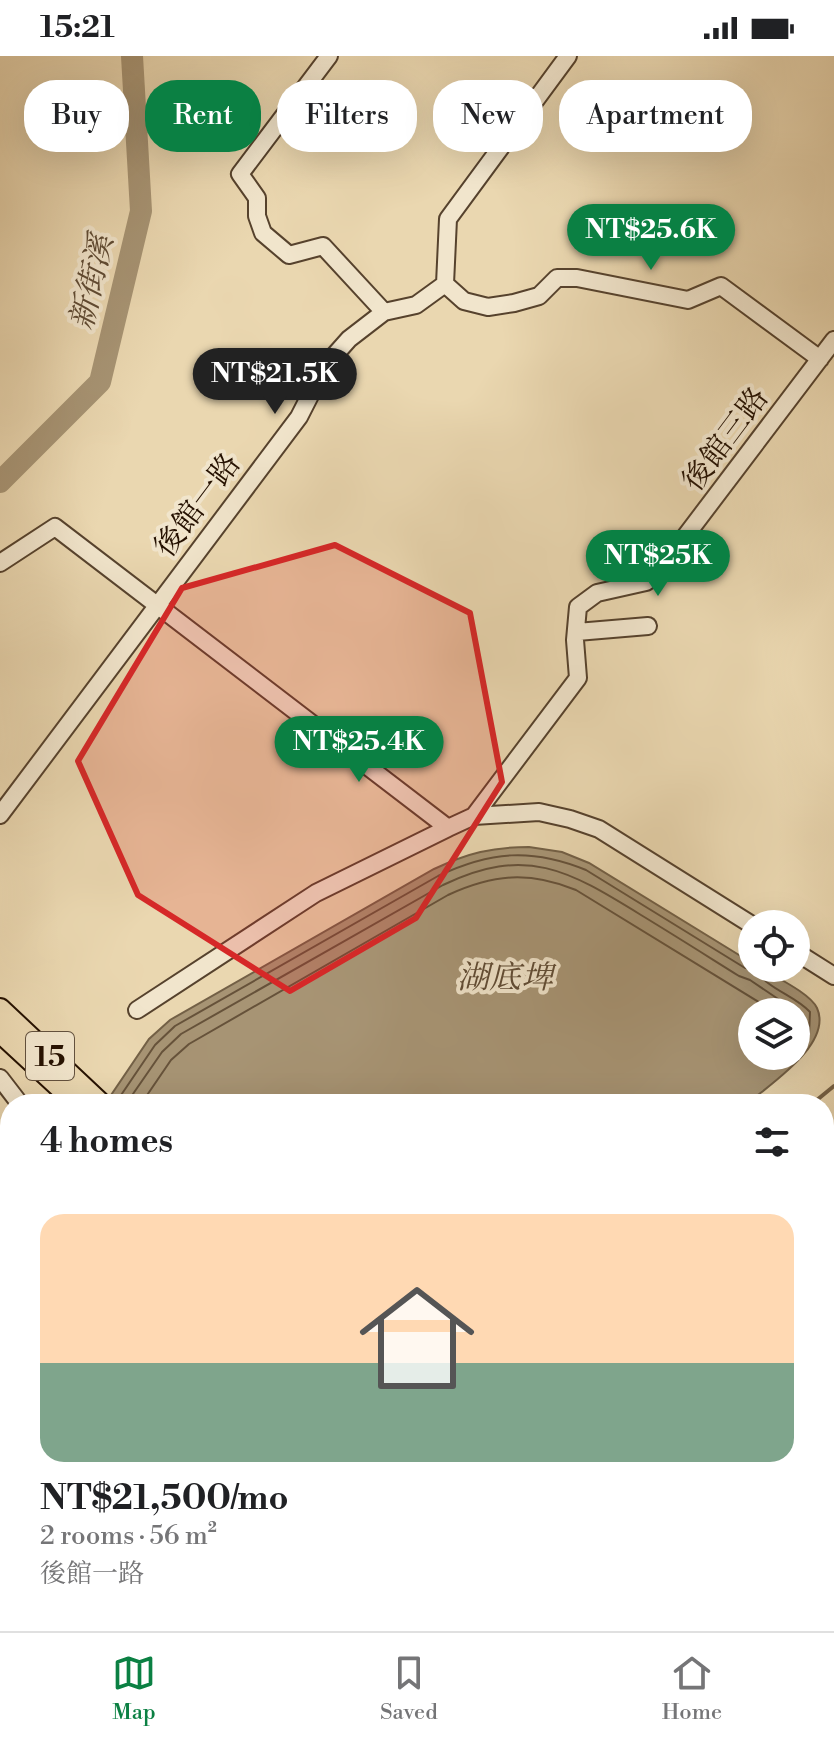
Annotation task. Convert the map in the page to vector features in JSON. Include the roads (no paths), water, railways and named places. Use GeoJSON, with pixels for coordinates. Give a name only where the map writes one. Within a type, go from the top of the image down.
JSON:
{"type":"FeatureCollection","features":[{"type":"Feature","properties":{"kind":"main road","name":"15"},"geometry":{"type":"LineString","coordinates":[[0,1009],[90,1094]]}},
{"type":"Feature","properties":{"kind":"main road","name":"15"},"geometry":{"type":"LineString","coordinates":[[0,1032],[67,1094]]}},
{"type":"Feature","properties":{"kind":"street"},"geometry":{"type":"LineString","coordinates":[[329,56],[240,174],[257,198],[257,216],[263,233],[289,255],[323,246],[384,312]]}},
{"type":"Feature","properties":{"kind":"street"},"geometry":{"type":"LineString","coordinates":[[568,56],[448,219],[445,284],[464,301],[488,307],[539,296],[557,278],[577,278],[688,300],[721,286],[820,359]]}},
{"type":"Feature","properties":{"kind":"street","name":"後館一路"},"geometry":{"type":"LineString","coordinates":[[0,815],[299,417],[325,366],[349,339],[384,312],[416,305],[445,284]]}},
{"type":"Feature","properties":{"kind":"street","name":"後館三路"},"geometry":{"type":"LineString","coordinates":[[474,816],[578,678],[575,640],[578,607],[597,593],[646,582],[656,575],[834,340]]}},
{"type":"Feature","properties":{"kind":"street"},"geometry":{"type":"LineString","coordinates":[[0,563],[55,527],[448,828]]}},
{"type":"Feature","properties":{"kind":"street"},"geometry":{"type":"LineString","coordinates":[[577,632],[648,626]]}},
{"type":"Feature","properties":{"kind":"street"},"geometry":{"type":"LineString","coordinates":[[137,1010],[316,893],[474,816],[539,812],[599,829],[738,916]]}},
{"type":"Feature","properties":{"kind":"street"},"geometry":{"type":"LineString","coordinates":[[810,961],[834,976]]}},
{"type":"Feature","properties":{"kind":"street"},"geometry":{"type":"LineString","coordinates":[[0,1078],[12,1094]]}},
{"type":"Feature","properties":{"kind":"water","name":"湖底埤"},"geometry":{"type":"Polygon","coordinates":[[[529,847],[562,852],[589,863],[738,954],[738,982],[785,982],[800,991],[808,998],[738,998],[738,1070],[788,1070],[759,1094],[112,1094],[149,1039],[170,1020],[434,869],[480,852],[529,847]]]}},
{"type":"Feature","properties":{"kind":"water","name":"湖底埤"},"geometry":{"type":"Polygon","coordinates":[[[810,999],[817,1008],[820,1022],[810,1046],[810,999]]]}},
{"type":"Feature","properties":{"kind":"waterway","name":"新街溪"},"geometry":{"type":"LineString","coordinates":[[0,482],[100,382],[141,211],[132,56]]}},
{"type":"Feature","properties":{"kind":"waterway"},"geometry":{"type":"LineString","coordinates":[[824,1094],[834,1086]]}}]}
